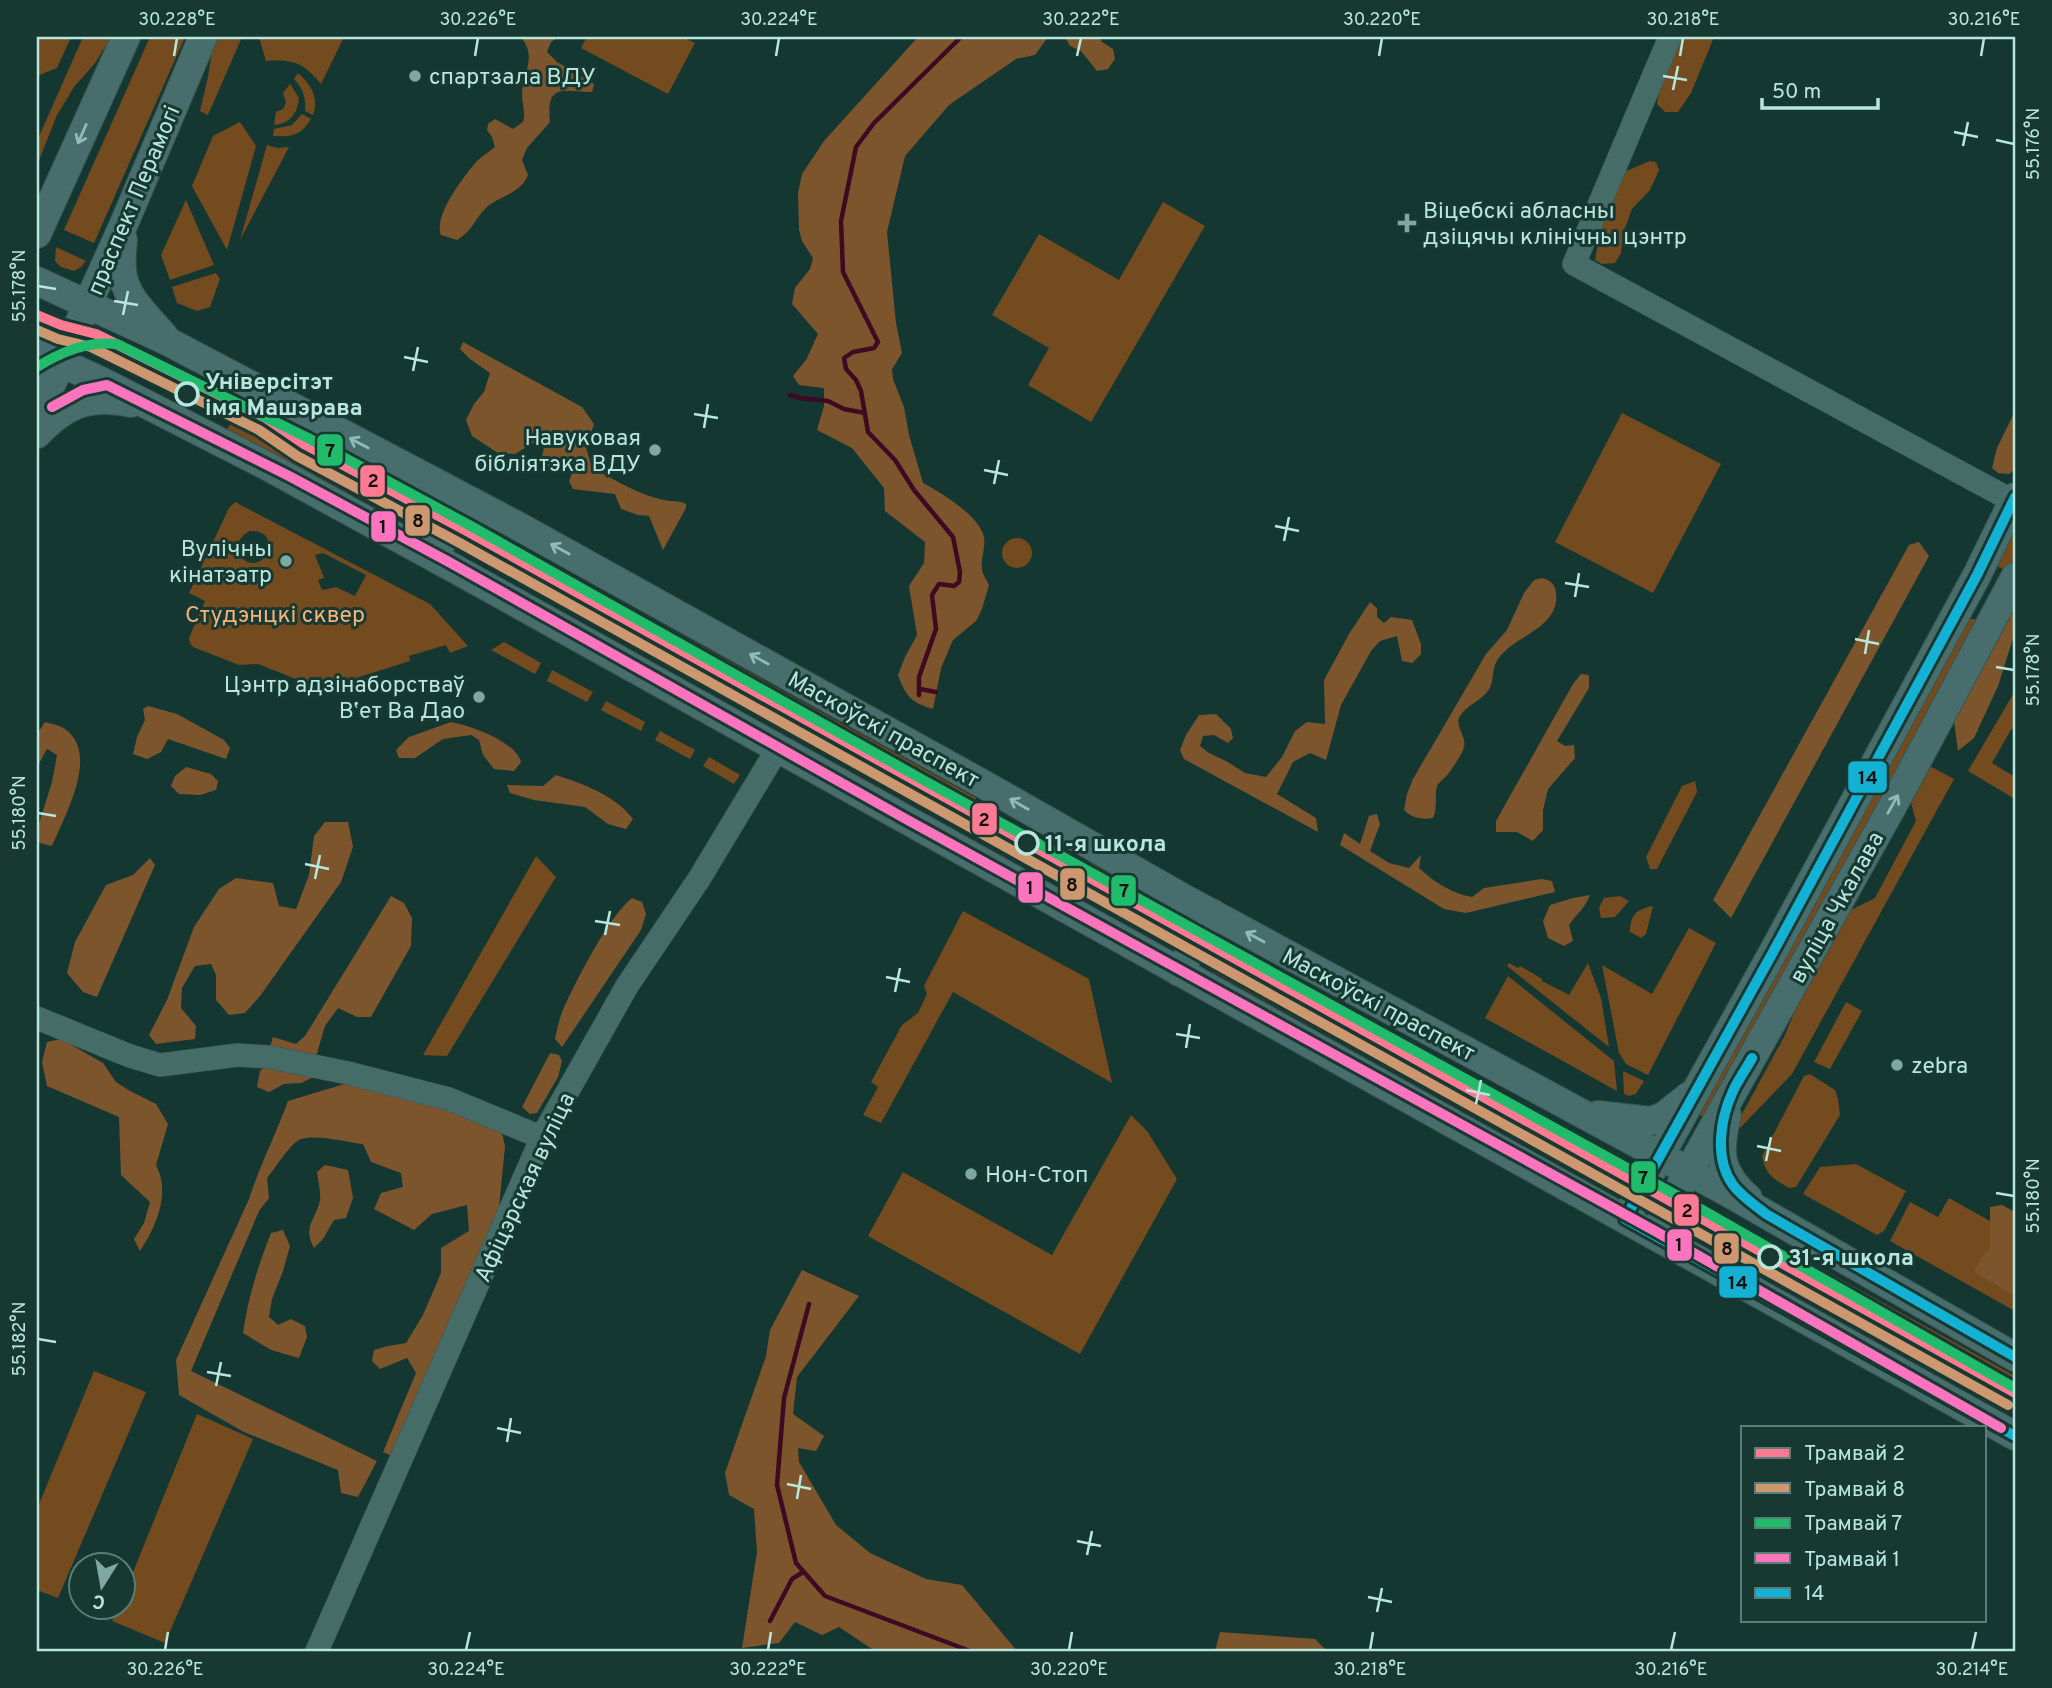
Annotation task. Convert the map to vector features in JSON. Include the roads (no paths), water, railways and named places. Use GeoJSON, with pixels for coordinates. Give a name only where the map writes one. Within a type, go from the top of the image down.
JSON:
{"type":"FeatureCollection","features":[{"type":"Feature","properties":{"kind":"main road"},"geometry":{"type":"LineString","coordinates":[[37,234],[45,201],[126,37]]}},
{"type":"Feature","properties":{"kind":"main road","name":"праспект Перамогі"},"geometry":{"type":"LineString","coordinates":[[37,416],[49,357],[88,305],[203,37]]}},
{"type":"Feature","properties":{"kind":"main road"},"geometry":{"type":"LineString","coordinates":[[123,226],[124,283],[130,296],[169,342]]}},
{"type":"Feature","properties":{"kind":"main road","name":"Маскоўскі праспект"},"geometry":{"type":"LineString","coordinates":[[37,281],[169,342],[497,515],[1212,914],[1689,1171],[2015,1357]]}},
{"type":"Feature","properties":{"kind":"main road"},"geometry":{"type":"LineString","coordinates":[[49,357],[269,467],[408,543],[2015,1436]]}},
{"type":"Feature","properties":{"kind":"main road"},"geometry":{"type":"LineString","coordinates":[[37,434],[55,415],[80,402],[111,399],[150,407]]}},
{"type":"Feature","properties":{"kind":"main road"},"geometry":{"type":"LineString","coordinates":[[408,543],[422,547],[437,544],[453,529],[456,507],[449,493],[437,484]]}},
{"type":"Feature","properties":{"kind":"main road","name":"вуліца Чкалава"},"geometry":{"type":"LineString","coordinates":[[1625,1219],[1978,575],[2014,499]]}},
{"type":"Feature","properties":{"kind":"main road"},"geometry":{"type":"LineString","coordinates":[[468,576],[460,559],[463,534],[481,518],[497,515]]}},
{"type":"Feature","properties":{"kind":"main road"},"geometry":{"type":"LineString","coordinates":[[1978,575],[1976,580],[1979,590],[1986,596],[1996,598],[2012,584]]}},
{"type":"Feature","properties":{"kind":"main road","name":"вуліца Чкалава"},"geometry":{"type":"LineString","coordinates":[[1653,1235],[1901,790],[2012,584]]}},
{"type":"Feature","properties":{"kind":"main road"},"geometry":{"type":"LineString","coordinates":[[1953,620],[1961,612],[1973,611],[1979,614],[1986,627],[1984,636]]}},
{"type":"Feature","properties":{"kind":"main road"},"geometry":{"type":"LineString","coordinates":[[1179,972],[1212,914]]}},
{"type":"Feature","properties":{"kind":"main road"},"geometry":{"type":"LineString","coordinates":[[1575,1110],[1608,1117],[1651,1121],[1664,1116],[1697,1090]]}},
{"type":"Feature","properties":{"kind":"main road"},"geometry":{"type":"LineString","coordinates":[[1731,1095],[1722,1137],[1723,1164],[1733,1185],[1766,1214]]}},
{"type":"Feature","properties":{"kind":"street"},"geometry":{"type":"LineString","coordinates":[[1670,37],[1574,264],[2014,499]]}},
{"type":"Feature","properties":{"kind":"street","name":"Афіцэрская вуліца"},"geometry":{"type":"LineString","coordinates":[[317,1651],[544,1135],[627,986],[699,879],[778,748]]}},
{"type":"Feature","properties":{"kind":"street"},"geometry":{"type":"LineString","coordinates":[[37,1018],[130,1056],[160,1065],[238,1055],[269,1057],[348,1073],[449,1099],[544,1135]]}},
{"type":"Feature","properties":{"kind":"waterway"},"geometry":{"type":"LineString","coordinates":[[919,695],[919,677],[936,629],[932,595],[939,584],[954,586],[959,582],[960,572],[953,537],[914,490],[895,460],[868,432],[861,391],[846,369],[844,358],[853,352],[874,348],[878,342],[843,272],[841,221],[856,147],[874,123],[961,37]]}},
{"type":"Feature","properties":{"kind":"waterway"},"geometry":{"type":"LineString","coordinates":[[790,395],[828,401],[844,409],[865,413]]}},
{"type":"Feature","properties":{"kind":"waterway"},"geometry":{"type":"LineString","coordinates":[[920,689],[936,692]]}},
{"type":"Feature","properties":{"kind":"waterway"},"geometry":{"type":"LineString","coordinates":[[809,1304],[784,1398],[777,1485],[796,1563],[825,1596],[970,1651]]}},
{"type":"Feature","properties":{"kind":"waterway"},"geometry":{"type":"LineString","coordinates":[[770,1621],[792,1579],[803,1572]]}},
{"type":"Feature","properties":{"kind":"tram line","name":"2"},"geometry":{"type":"LineString","coordinates":[[37,315],[61,325],[96,334],[266,418],[304,444],[465,530],[2015,1393]]}},
{"type":"Feature","properties":{"kind":"tram line","name":"8"},"geometry":{"type":"LineString","coordinates":[[37,330],[58,339],[91,347],[259,430],[297,456],[458,542],[2008,1405]]}},
{"type":"Feature","properties":{"kind":"tram line","name":"7"},"geometry":{"type":"LineString","coordinates":[[37,367],[75,349],[95,344],[117,344],[308,438],[1676,1195],[2015,1388]]}},
{"type":"Feature","properties":{"kind":"tram line","name":"1"},"geometry":{"type":"LineString","coordinates":[[52,407],[83,390],[107,385],[289,476],[449,562],[904,818],[1655,1231],[2001,1428]]}},
{"type":"Feature","properties":{"kind":"place","name":"спартзала ВДУ"},"geometry":{"type":"Point","coordinates":[415,76]}},
{"type":"Feature","properties":{"kind":"place","name":"Віцебскі абласны дзіцячы клінічны цэнтр"},"geometry":{"type":"Point","coordinates":[1407,223]}},
{"type":"Feature","properties":{"kind":"place","name":"Універсітэт імя Машэрава"},"geometry":{"type":"Point","coordinates":[187,394]}},
{"type":"Feature","properties":{"kind":"place","name":"Навуковая бібліятэка ВДУ"},"geometry":{"type":"Point","coordinates":[655,450]}},
{"type":"Feature","properties":{"kind":"place","name":"Вулічны кінатэатр"},"geometry":{"type":"Point","coordinates":[286,561]}},
{"type":"Feature","properties":{"kind":"place","name":"Цэнтр адзінаборстваў Вʼет Ва Дао"},"geometry":{"type":"Point","coordinates":[479,697]}},
{"type":"Feature","properties":{"kind":"place","name":"11-я школа"},"geometry":{"type":"Point","coordinates":[1027,843]}},
{"type":"Feature","properties":{"kind":"place","name":"zebra"},"geometry":{"type":"Point","coordinates":[1897,1065]}},
{"type":"Feature","properties":{"kind":"place","name":"Нон-Стоп"},"geometry":{"type":"Point","coordinates":[971,1174]}},
{"type":"Feature","properties":{"kind":"place","name":"31-я школа"},"geometry":{"type":"Point","coordinates":[1770,1257]}},
{"type":"Feature","properties":{"kind":"park label","name":"Студэнцкі сквер"},"geometry":{"type":"Point","coordinates":[275,614]}}]}
